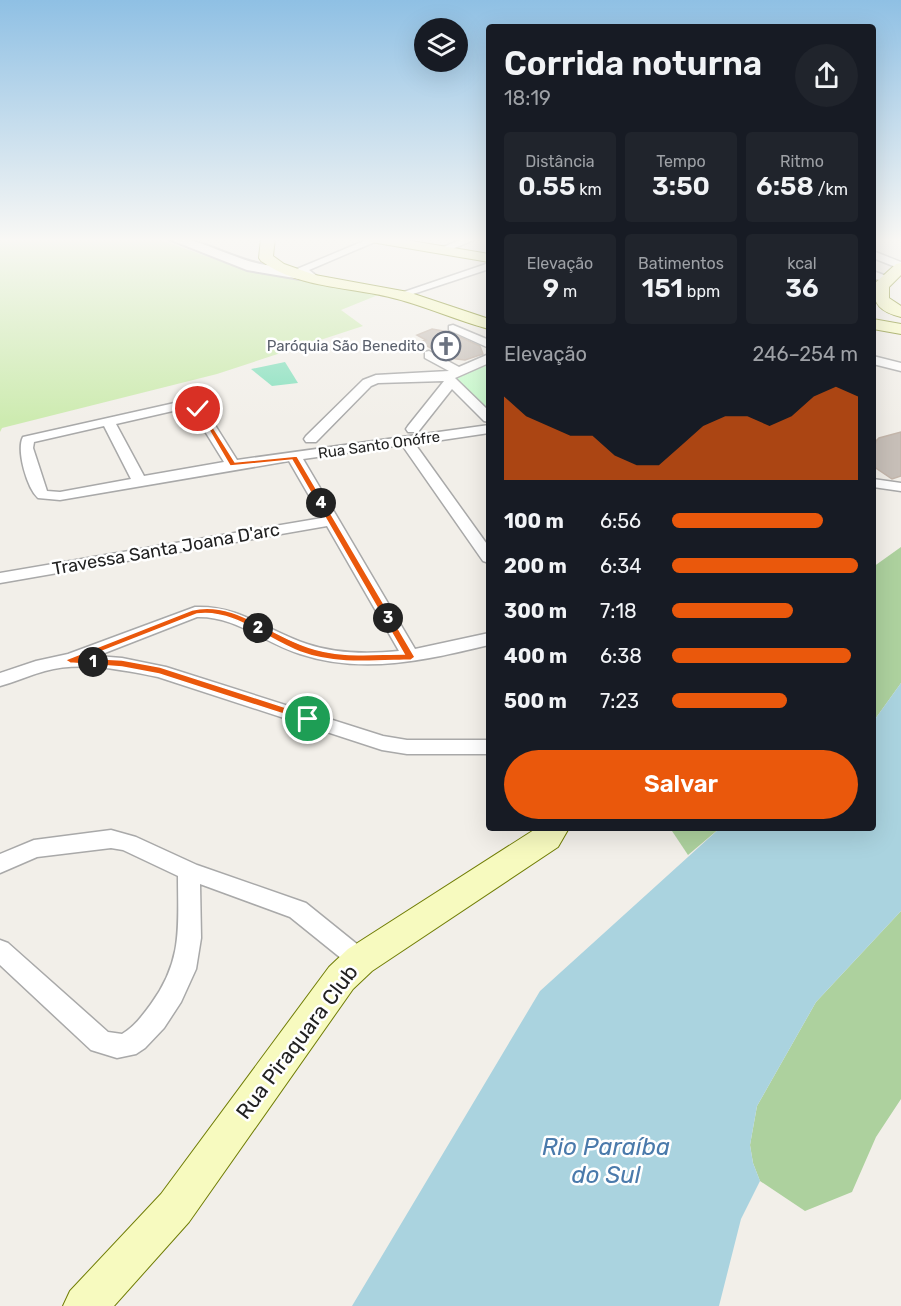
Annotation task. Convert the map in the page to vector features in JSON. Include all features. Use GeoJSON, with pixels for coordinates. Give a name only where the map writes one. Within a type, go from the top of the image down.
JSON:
{"type":"FeatureCollection","features":[{"type":"Feature","properties":{"kind":"main road"},"geometry":{"type":"LineString","coordinates":[[413,299],[486,322]]}},
{"type":"Feature","properties":{"kind":"main road"},"geometry":{"type":"LineString","coordinates":[[881,299],[901,323]]}},
{"type":"Feature","properties":{"kind":"main road"},"geometry":{"type":"LineString","coordinates":[[876,313],[901,323]]}},
{"type":"Feature","properties":{"kind":"main road"},"geometry":{"type":"LineString","coordinates":[[876,324],[901,323]]}},
{"type":"Feature","properties":{"kind":"main road","name":"Rua Piraquara Club"},"geometry":{"type":"LineString","coordinates":[[85,1306],[175,1208],[340,978],[360,960],[547,838],[552,831]]}},
{"type":"Feature","properties":{"kind":"street"},"geometry":{"type":"LineString","coordinates":[[453,328],[486,343]]}},
{"type":"Feature","properties":{"kind":"street"},"geometry":{"type":"LineString","coordinates":[[429,355],[486,415]]}},
{"type":"Feature","properties":{"kind":"street"},"geometry":{"type":"LineString","coordinates":[[311,439],[367,383],[376,379],[452,377],[486,360]]}},
{"type":"Feature","properties":{"kind":"street"},"geometry":{"type":"LineString","coordinates":[[876,361],[901,367]]}},
{"type":"Feature","properties":{"kind":"street"},"geometry":{"type":"LineString","coordinates":[[452,377],[409,435],[486,553]]}},
{"type":"Feature","properties":{"kind":"street"},"geometry":{"type":"LineString","coordinates":[[140,482],[108,421],[192,405],[198,409],[233,465]]}},
{"type":"Feature","properties":{"kind":"street","name":"Rua Santo Onófre"},"geometry":{"type":"LineString","coordinates":[[108,421],[28,440],[26,448],[39,491],[43,495],[60,496],[233,465],[294,457],[409,435],[486,429]]}},
{"type":"Feature","properties":{"kind":"street"},"geometry":{"type":"LineString","coordinates":[[294,457],[411,657]]}},
{"type":"Feature","properties":{"kind":"street"},"geometry":{"type":"LineString","coordinates":[[876,483],[901,487]]}},
{"type":"Feature","properties":{"kind":"street","name":"Travessa Santa Joana D'arc"},"geometry":{"type":"LineString","coordinates":[[0,578],[331,521]]}},
{"type":"Feature","properties":{"kind":"street"},"geometry":{"type":"LineString","coordinates":[[0,680],[42,665],[70,660],[195,612],[210,609],[227,613],[303,649],[335,658],[411,657],[486,640]]}},
{"type":"Feature","properties":{"kind":"street"},"geometry":{"type":"LineString","coordinates":[[70,660],[122,664],[160,671],[382,743],[407,747],[486,747]]}},
{"type":"Feature","properties":{"kind":"street"},"geometry":{"type":"LineString","coordinates":[[0,864],[34,849],[68,843],[111,839],[128,843],[189,871],[298,910],[360,960]]}},
{"type":"Feature","properties":{"kind":"street"},"geometry":{"type":"LineString","coordinates":[[0,950],[100,1042],[112,1047],[126,1045],[138,1038],[158,1014],[181,977],[187,961],[189,871]]}},
{"type":"Feature","properties":{"kind":"green space"},"geometry":{"type":"Polygon","coordinates":[[[0,299],[368,299],[341,310],[363,326],[217,374],[2,428],[0,432],[0,299]]]}},
{"type":"Feature","properties":{"kind":"green space"},"geometry":{"type":"Polygon","coordinates":[[[285,362],[298,383],[272,386],[251,369],[285,362]]]}},
{"type":"Feature","properties":{"kind":"green space"},"geometry":{"type":"Polygon","coordinates":[[[486,365],[486,408],[455,377],[486,365]]]}},
{"type":"Feature","properties":{"kind":"green space"},"geometry":{"type":"Polygon","coordinates":[[[901,547],[901,683],[876,718],[876,565],[901,547]]]}},
{"type":"Feature","properties":{"kind":"green space"},"geometry":{"type":"Polygon","coordinates":[[[672,831],[716,831],[688,855],[672,831]]]}},
{"type":"Feature","properties":{"kind":"green space"},"geometry":{"type":"Polygon","coordinates":[[[901,911],[901,1099],[876,1137],[852,1192],[805,1211],[760,1181],[753,1163],[750,1145],[757,1106],[816,1002],[901,911]]]}},
{"type":"Feature","properties":{"kind":"water","name":"Rio Paraíba do Sul"},"geometry":{"type":"Polygon","coordinates":[[[901,683],[901,911],[816,1002],[757,1106],[750,1145],[753,1163],[760,1181],[741,1219],[719,1306],[352,1306],[540,991],[717,831],[876,831],[876,718],[901,683]]]}},
{"type":"Feature","properties":{"kind":"building","name":"Paróquia São Benedito"},"geometry":{"type":"Polygon","coordinates":[[[432,329],[449,332],[480,346],[483,354],[465,360],[448,358],[420,342],[426,340],[417,335],[432,329]]]}},
{"type":"Feature","properties":{"kind":"building"},"geometry":{"type":"Polygon","coordinates":[[[901,432],[901,476],[892,479],[876,468],[876,441],[879,438],[901,432]]]}},
{"type":"Feature","properties":{"kind":"place","name":"Paróquia São Benedito"},"geometry":{"type":"Point","coordinates":[446,346]}},
{"type":"Feature","properties":{"kind":"route"},"geometry":{"type":"LineString","coordinates":[[198,409],[233,465],[294,457],[411,657],[335,658],[303,649],[227,613],[210,609],[195,612],[70,660],[122,664],[160,671],[308,719]]}}]}
